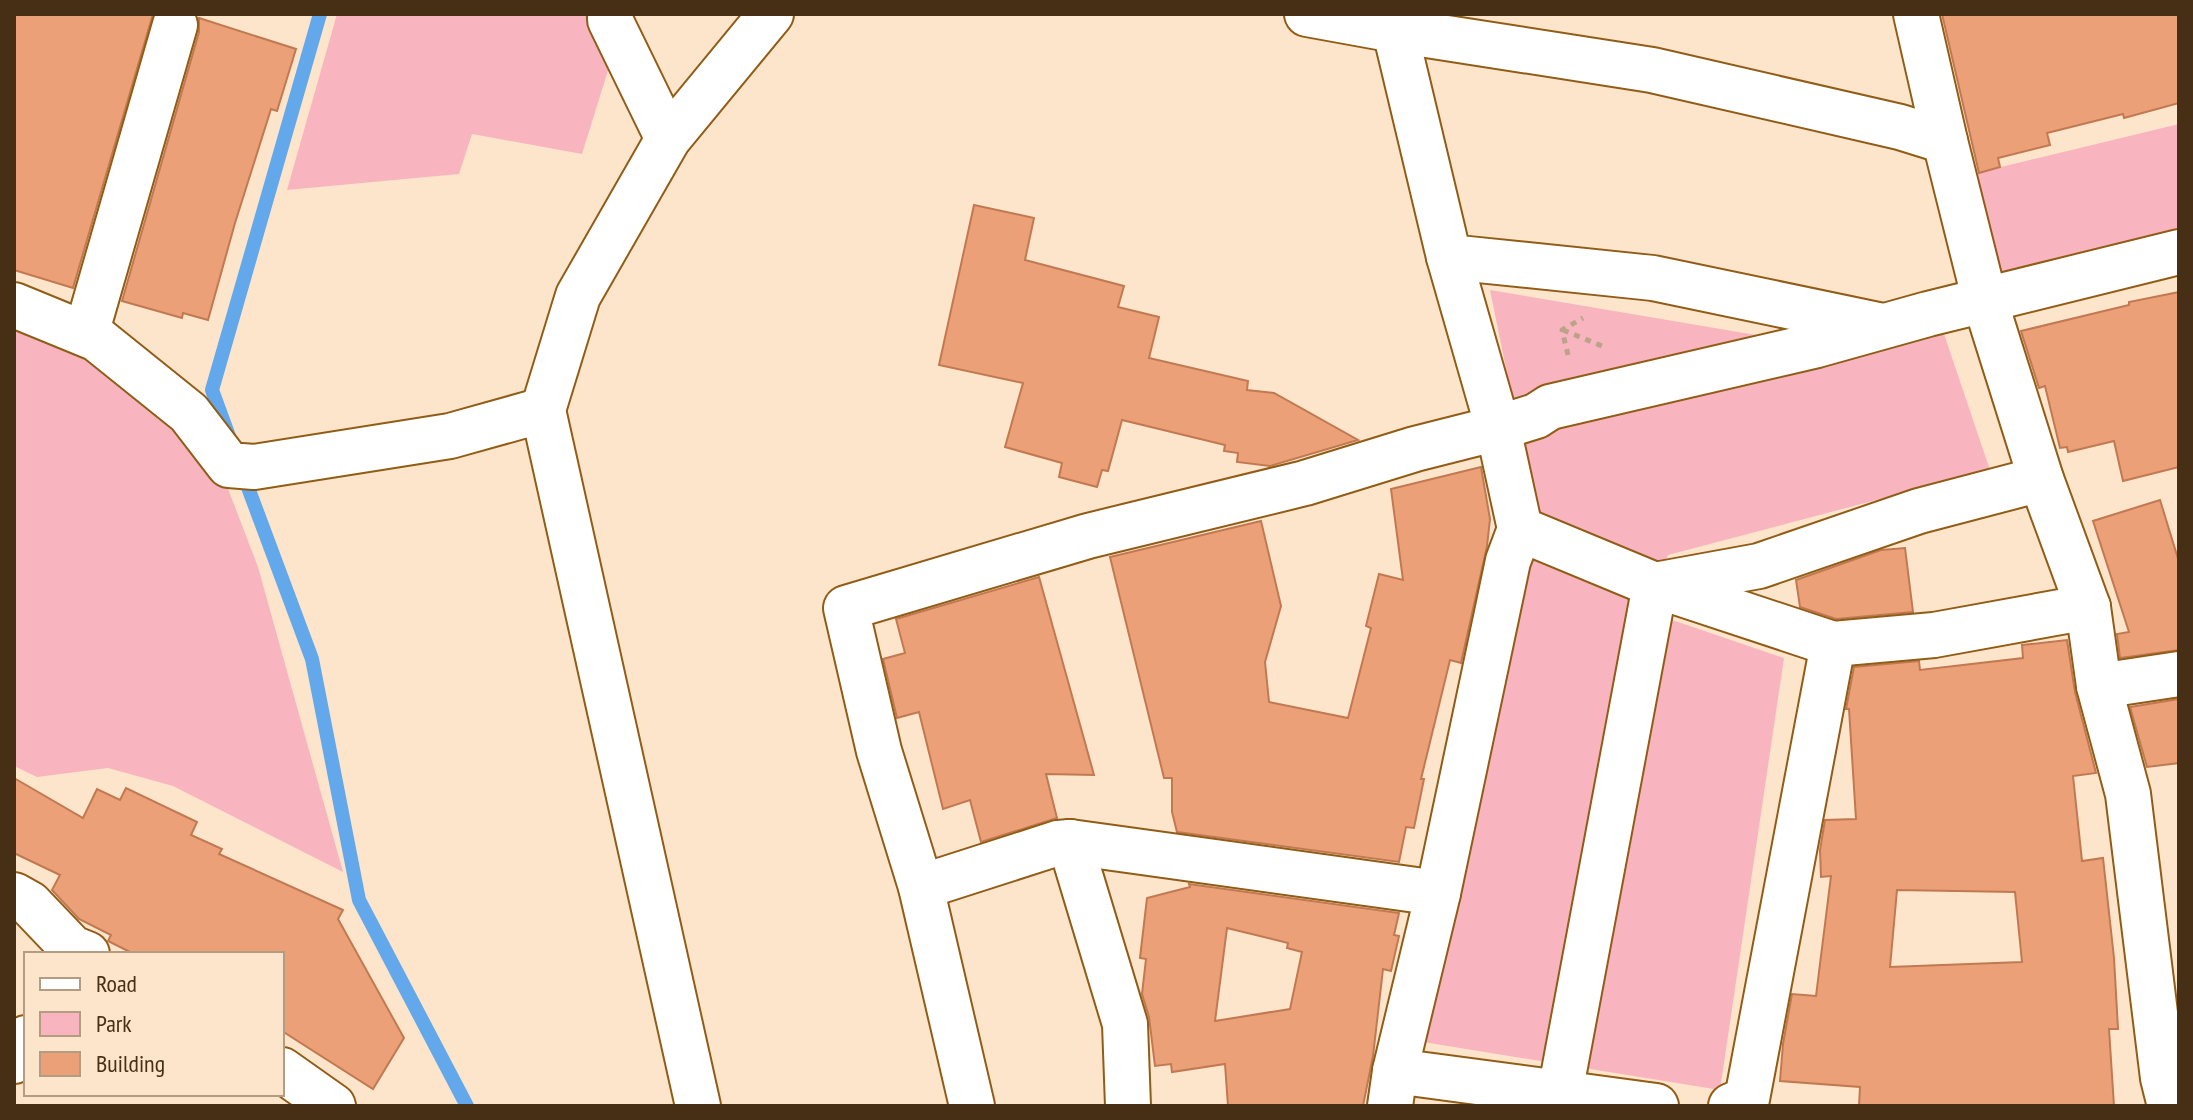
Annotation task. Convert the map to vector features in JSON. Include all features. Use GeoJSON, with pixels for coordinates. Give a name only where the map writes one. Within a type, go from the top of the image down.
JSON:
{"type":"FeatureCollection","features":[{"type":"Feature","properties":{"kind":"street"},"geometry":{"type":"LineString","coordinates":[[610,14],[610,20],[668,139]]}},
{"type":"Feature","properties":{"kind":"street"},"geometry":{"type":"LineString","coordinates":[[698,1106],[543,410],[578,296],[668,139],[771,14]]}},
{"type":"Feature","properties":{"kind":"street"},"geometry":{"type":"LineString","coordinates":[[1307,14],[1393,22],[1652,70],[1900,127],[1945,141]]}},
{"type":"Feature","properties":{"kind":"street"},"geometry":{"type":"LineString","coordinates":[[1916,14],[1985,301],[2041,479],[2088,607],[2099,686],[2128,794],[2163,1078],[2170,1106]]}},
{"type":"Feature","properties":{"kind":"street"},"geometry":{"type":"LineString","coordinates":[[1393,22],[1449,257],[1498,428],[1520,529],[1508,561],[1438,893],[1392,1089],[1560,1093],[1656,1106]]}},
{"type":"Feature","properties":{"kind":"street"},"geometry":{"type":"LineString","coordinates":[[86,334],[175,25]]}},
{"type":"Feature","properties":{"kind":"street"},"geometry":{"type":"LineString","coordinates":[[972,1106],[921,887],[879,751],[846,608],[1088,536],[1305,483],[1415,449],[1498,428],[1536,416],[1550,407],[1817,345],[2179,252]]}},
{"type":"Feature","properties":{"kind":"street"},"geometry":{"type":"LineString","coordinates":[[1449,257],[1653,278],[1884,326]]}},
{"type":"Feature","properties":{"kind":"street"},"geometry":{"type":"LineString","coordinates":[[14,305],[97,339],[189,413],[229,465],[254,467],[450,436],[543,410]]}},
{"type":"Feature","properties":{"kind":"street"},"geometry":{"type":"LineString","coordinates":[[1655,585],[1759,566],[1919,511],[2041,479]]}},
{"type":"Feature","properties":{"kind":"street"},"geometry":{"type":"LineString","coordinates":[[1520,529],[1655,585],[1833,644],[1934,635],[2088,607]]}},
{"type":"Feature","properties":{"kind":"street"},"geometry":{"type":"LineString","coordinates":[[1560,1093],[1655,585]]}},
{"type":"Feature","properties":{"kind":"street"},"geometry":{"type":"LineString","coordinates":[[1731,1106],[1747,1099],[1833,644]]}},
{"type":"Feature","properties":{"kind":"street"},"geometry":{"type":"LineString","coordinates":[[2099,686],[2179,674]]}},
{"type":"Feature","properties":{"kind":"street"},"geometry":{"type":"LineString","coordinates":[[921,887],[1058,843],[1070,842],[1438,893]]}},
{"type":"Feature","properties":{"kind":"street"},"geometry":{"type":"LineString","coordinates":[[1070,842],[1125,1024],[1128,1106]]}},
{"type":"Feature","properties":{"kind":"street"},"geometry":{"type":"LineString","coordinates":[[14,895],[30,904],[76,952]]}},
{"type":"Feature","properties":{"kind":"street"},"geometry":{"type":"LineString","coordinates":[[14,1061],[24,1042]]}},
{"type":"Feature","properties":{"kind":"street"},"geometry":{"type":"LineString","coordinates":[[284,1071],[333,1106]]}},
{"type":"Feature","properties":{"kind":"path"},"geometry":{"type":"LineString","coordinates":[[1579,400],[1562,330],[1588,315]]}},
{"type":"Feature","properties":{"kind":"green space"},"geometry":{"type":"Polygon","coordinates":[[[337,14],[590,16],[611,61],[582,154],[472,134],[459,174],[287,190],[337,14]]]}},
{"type":"Feature","properties":{"kind":"green space"},"geometry":{"type":"Polygon","coordinates":[[[2179,124],[2179,235],[1994,284],[1968,175],[2179,124]]]}},
{"type":"Feature","properties":{"kind":"green space"},"geometry":{"type":"Polygon","coordinates":[[[1490,290],[1756,335],[1761,355],[1515,413],[1490,290]]]}},
{"type":"Feature","properties":{"kind":"green space"},"geometry":{"type":"Polygon","coordinates":[[[14,328],[106,369],[171,420],[222,473],[258,567],[343,872],[173,786],[108,768],[37,777],[14,766],[14,328]]]}},
{"type":"Feature","properties":{"kind":"green space"},"geometry":{"type":"Polygon","coordinates":[[[1942,328],[1990,470],[1668,555],[1643,610],[1784,658],[1720,1090],[1423,1042],[1537,536],[1515,441],[1942,328]]]}},
{"type":"Feature","properties":{"kind":"building"},"geometry":{"type":"Polygon","coordinates":[[[14,14],[153,14],[73,288],[14,270],[14,14]]]}},
{"type":"Feature","properties":{"kind":"building"},"geometry":{"type":"Polygon","coordinates":[[[1942,14],[2179,14],[2179,103],[2124,118],[2123,114],[2047,133],[2050,145],[1998,158],[2000,167],[1979,173],[1942,14]]]}},
{"type":"Feature","properties":{"kind":"building"},"geometry":{"type":"Polygon","coordinates":[[[199,18],[296,49],[277,111],[271,109],[208,320],[183,313],[182,318],[122,301],[199,32],[199,18]]]}},
{"type":"Feature","properties":{"kind":"building"},"geometry":{"type":"Polygon","coordinates":[[[974,205],[1034,218],[1025,260],[1124,286],[1118,307],[1159,317],[1149,358],[1248,381],[1247,390],[1274,393],[1358,440],[1270,466],[1237,462],[1238,453],[1224,451],[1225,445],[1122,420],[1108,471],[1102,470],[1097,487],[1059,477],[1062,463],[1005,447],[1023,383],[939,365],[974,205]]]}},
{"type":"Feature","properties":{"kind":"building"},"geometry":{"type":"Polygon","coordinates":[[[2179,292],[2179,467],[2123,481],[2114,441],[2068,452],[2067,447],[2060,448],[2045,386],[2039,388],[2021,331],[2179,292]]]}},
{"type":"Feature","properties":{"kind":"building"},"geometry":{"type":"Polygon","coordinates":[[[1481,467],[1490,519],[1487,546],[1461,663],[1450,660],[1421,779],[1424,779],[1414,828],[1406,827],[1399,862],[1177,832],[1172,812],[1172,778],[1164,778],[1110,557],[1261,521],[1281,606],[1265,662],[1269,702],[1348,718],[1371,628],[1366,626],[1379,574],[1403,580],[1391,489],[1481,467]]]}},
{"type":"Feature","properties":{"kind":"building"},"geometry":{"type":"Polygon","coordinates":[[[2160,500],[2179,562],[2179,650],[2120,658],[2117,634],[2129,632],[2093,521],[2160,500]]]}},
{"type":"Feature","properties":{"kind":"building"},"geometry":{"type":"Polygon","coordinates":[[[1905,548],[1913,612],[1836,619],[1800,607],[1796,580],[1881,550],[1905,548]]]}},
{"type":"Feature","properties":{"kind":"building"},"geometry":{"type":"Polygon","coordinates":[[[1039,577],[1094,775],[1046,774],[1057,818],[981,842],[970,800],[943,809],[919,712],[897,718],[883,659],[905,653],[896,619],[1039,577]]]}},
{"type":"Feature","properties":{"kind":"building"},"geometry":{"type":"Polygon","coordinates":[[[2067,640],[2075,692],[2096,773],[2073,776],[2082,861],[2103,858],[2118,1029],[2109,1029],[2114,1106],[1859,1106],[1860,1087],[1780,1081],[1792,994],[1816,996],[1831,876],[1821,877],[1820,850],[1825,820],[1856,819],[1849,709],[1846,709],[1854,667],[1919,661],[1920,670],[2023,658],[2022,645],[2067,640]],[[1897,890],[1890,967],[2022,962],[2015,892],[1897,890]]]}},
{"type":"Feature","properties":{"kind":"building"},"geometry":{"type":"Polygon","coordinates":[[[2179,699],[2179,763],[2147,767],[2130,707],[2179,699]]]}},
{"type":"Feature","properties":{"kind":"building"},"geometry":{"type":"Polygon","coordinates":[[[14,778],[83,818],[97,789],[120,800],[126,788],[197,822],[191,835],[222,849],[219,854],[343,910],[338,919],[404,1038],[373,1089],[284,1032],[284,952],[130,952],[108,941],[111,935],[79,919],[52,890],[60,875],[14,853],[14,778]]]}},
{"type":"Feature","properties":{"kind":"building"},"geometry":{"type":"Polygon","coordinates":[[[1189,884],[1399,913],[1394,935],[1399,936],[1391,971],[1383,969],[1373,1056],[1363,1106],[1228,1106],[1225,1064],[1172,1072],[1171,1064],[1155,1066],[1149,1017],[1142,994],[1146,959],[1140,958],[1147,898],[1190,887],[1189,884]],[[1227,928],[1215,1021],[1290,1009],[1302,952],[1287,948],[1288,943],[1227,928]]]}},
{"type":"Feature","properties":{"kind":"waterway"},"geometry":{"type":"LineString","coordinates":[[230,439],[212,390],[320,14]]}},
{"type":"Feature","properties":{"kind":"waterway"},"geometry":{"type":"LineString","coordinates":[[243,474],[312,659],[359,900],[467,1106]]}}]}
